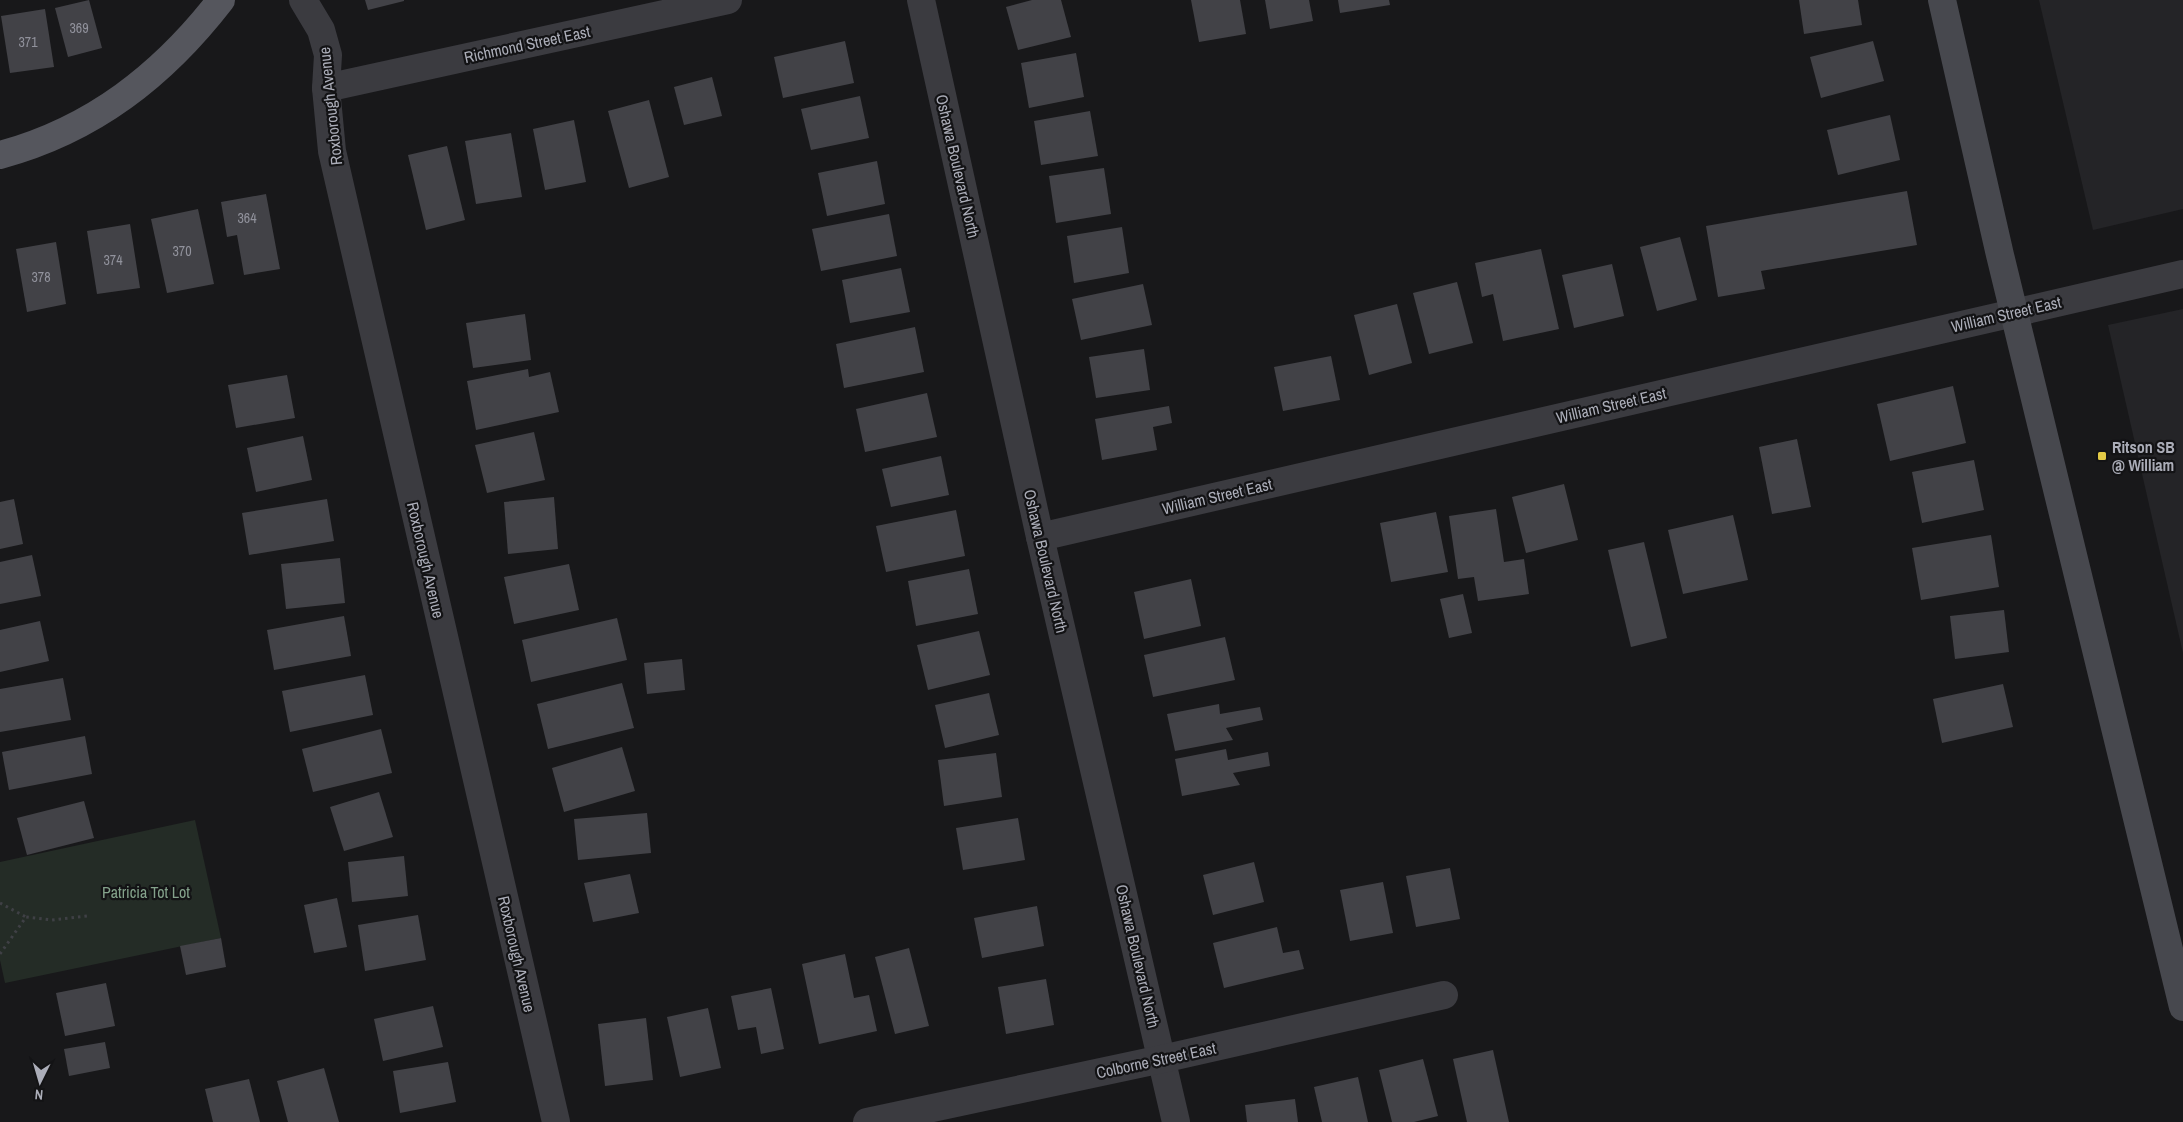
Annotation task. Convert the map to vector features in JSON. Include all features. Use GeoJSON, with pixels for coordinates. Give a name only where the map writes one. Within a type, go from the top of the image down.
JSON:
{"type":"FeatureCollection","features":[{"type":"Feature","properties":{"kind":"main road"},"geometry":{"type":"LineString","coordinates":[[0,155],[74,126],[131,93],[166,63],[204,22],[221,0]]}},
{"type":"Feature","properties":{"kind":"main road"},"geometry":{"type":"LineString","coordinates":[[1942,0],[2014,312],[2183,1007]]}},
{"type":"Feature","properties":{"kind":"street","name":"Roxborough Avenue"},"geometry":{"type":"LineString","coordinates":[[303,0],[321,30],[328,55],[326,88],[334,161],[556,1122]]}},
{"type":"Feature","properties":{"kind":"street","name":"Richmond Street East"},"geometry":{"type":"LineString","coordinates":[[326,88],[728,0]]}},
{"type":"Feature","properties":{"kind":"street","name":"Oshawa Boulevard North"},"geometry":{"type":"LineString","coordinates":[[921,0],[1040,537],[1176,1122]]}},
{"type":"Feature","properties":{"kind":"street","name":"William Street East"},"geometry":{"type":"LineString","coordinates":[[1040,537],[2183,274]]}},
{"type":"Feature","properties":{"kind":"street","name":"Colborne Street East"},"geometry":{"type":"LineString","coordinates":[[866,1122],[1162,1059],[1444,995]]}},
{"type":"Feature","properties":{"kind":"path"},"geometry":{"type":"LineString","coordinates":[[0,903],[26,917],[52,920],[87,916]]}},
{"type":"Feature","properties":{"kind":"path"},"geometry":{"type":"LineString","coordinates":[[0,954],[26,917]]}},
{"type":"Feature","properties":{"kind":"shaded area"},"geometry":{"type":"Polygon","coordinates":[[[2039,0],[2183,0],[2183,209],[2093,230],[2039,0]]]}},
{"type":"Feature","properties":{"kind":"shaded area"},"geometry":{"type":"Polygon","coordinates":[[[2183,309],[2183,653],[2108,325],[2183,309]]]}},
{"type":"Feature","properties":{"kind":"green space","name":"Patricia Tot Lot"},"geometry":{"type":"Polygon","coordinates":[[[195,820],[221,938],[5,983],[0,960],[0,862],[195,820]]]}},
{"type":"Feature","properties":{"kind":"building"},"geometry":{"type":"Polygon","coordinates":[[[89,0],[102,48],[68,57],[55,8],[89,0]]]}},
{"type":"Feature","properties":{"kind":"building"},"geometry":{"type":"Polygon","coordinates":[[[365,0],[404,0],[404,1],[368,10],[365,0]]]}},
{"type":"Feature","properties":{"kind":"building"},"geometry":{"type":"Polygon","coordinates":[[[1032,0],[1061,0],[1071,37],[1018,50],[1006,7],[1032,0]]]}},
{"type":"Feature","properties":{"kind":"building"},"geometry":{"type":"Polygon","coordinates":[[[1191,0],[1240,0],[1246,34],[1199,42],[1191,0]]]}},
{"type":"Feature","properties":{"kind":"building"},"geometry":{"type":"Polygon","coordinates":[[[1265,0],[1309,0],[1313,21],[1270,29],[1265,0]]]}},
{"type":"Feature","properties":{"kind":"building"},"geometry":{"type":"Polygon","coordinates":[[[1338,0],[1389,0],[1390,5],[1340,13],[1338,0]]]}},
{"type":"Feature","properties":{"kind":"building"},"geometry":{"type":"Polygon","coordinates":[[[1799,0],[1858,0],[1862,25],[1804,34],[1799,0]]]}},
{"type":"Feature","properties":{"kind":"building"},"geometry":{"type":"Polygon","coordinates":[[[45,9],[54,67],[10,73],[1,16],[45,9]]]}},
{"type":"Feature","properties":{"kind":"building"},"geometry":{"type":"Polygon","coordinates":[[[845,41],[854,83],[783,98],[774,57],[845,41]]]}},
{"type":"Feature","properties":{"kind":"building"},"geometry":{"type":"Polygon","coordinates":[[[1873,41],[1884,81],[1821,98],[1810,57],[1873,41]]]}},
{"type":"Feature","properties":{"kind":"building"},"geometry":{"type":"Polygon","coordinates":[[[1076,53],[1084,97],[1029,108],[1021,63],[1076,53]]]}},
{"type":"Feature","properties":{"kind":"building"},"geometry":{"type":"Polygon","coordinates":[[[712,77],[722,116],[684,125],[674,87],[712,77]]]}},
{"type":"Feature","properties":{"kind":"building"},"geometry":{"type":"Polygon","coordinates":[[[860,96],[869,138],[811,150],[801,109],[860,96]]]}},
{"type":"Feature","properties":{"kind":"building"},"geometry":{"type":"Polygon","coordinates":[[[649,100],[669,177],[629,188],[608,111],[649,100]]]}},
{"type":"Feature","properties":{"kind":"building"},"geometry":{"type":"Polygon","coordinates":[[[1090,111],[1098,156],[1041,165],[1034,121],[1090,111]]]}},
{"type":"Feature","properties":{"kind":"building"},"geometry":{"type":"Polygon","coordinates":[[[1890,115],[1900,160],[1838,175],[1827,130],[1890,115]]]}},
{"type":"Feature","properties":{"kind":"building"},"geometry":{"type":"Polygon","coordinates":[[[574,120],[586,182],[545,190],[533,129],[574,120]]]}},
{"type":"Feature","properties":{"kind":"building"},"geometry":{"type":"Polygon","coordinates":[[[511,133],[522,197],[476,204],[465,141],[511,133]]]}},
{"type":"Feature","properties":{"kind":"building"},"geometry":{"type":"Polygon","coordinates":[[[447,146],[465,220],[426,230],[408,155],[447,146]]]}},
{"type":"Feature","properties":{"kind":"building"},"geometry":{"type":"Polygon","coordinates":[[[877,161],[885,204],[827,216],[818,173],[877,161]]]}},
{"type":"Feature","properties":{"kind":"building"},"geometry":{"type":"Polygon","coordinates":[[[1104,168],[1111,214],[1056,223],[1049,176],[1104,168]]]}},
{"type":"Feature","properties":{"kind":"building"},"geometry":{"type":"Polygon","coordinates":[[[1907,191],[1917,245],[1761,271],[1765,289],[1718,297],[1706,226],[1907,191]]]}},
{"type":"Feature","properties":{"kind":"building"},"geometry":{"type":"Polygon","coordinates":[[[266,194],[280,269],[244,275],[237,235],[227,237],[221,202],[266,194]]]}},
{"type":"Feature","properties":{"kind":"building"},"geometry":{"type":"Polygon","coordinates":[[[198,209],[214,284],[167,293],[151,219],[198,209]]]}},
{"type":"Feature","properties":{"kind":"building"},"geometry":{"type":"Polygon","coordinates":[[[889,214],[897,256],[821,271],[812,229],[889,214]]]}},
{"type":"Feature","properties":{"kind":"building"},"geometry":{"type":"Polygon","coordinates":[[[130,224],[140,288],[97,294],[87,231],[130,224]]]}},
{"type":"Feature","properties":{"kind":"building"},"geometry":{"type":"Polygon","coordinates":[[[1122,227],[1129,273],[1074,283],[1067,236],[1122,227]]]}},
{"type":"Feature","properties":{"kind":"building"},"geometry":{"type":"Polygon","coordinates":[[[1680,237],[1697,300],[1657,311],[1640,247],[1680,237]]]}},
{"type":"Feature","properties":{"kind":"building"},"geometry":{"type":"Polygon","coordinates":[[[56,242],[66,304],[27,312],[16,249],[56,242]]]}},
{"type":"Feature","properties":{"kind":"building"},"geometry":{"type":"Polygon","coordinates":[[[1541,249],[1559,329],[1503,341],[1493,294],[1482,297],[1475,263],[1541,249]]]}},
{"type":"Feature","properties":{"kind":"building"},"geometry":{"type":"Polygon","coordinates":[[[1612,264],[1624,316],[1574,328],[1562,275],[1612,264]]]}},
{"type":"Feature","properties":{"kind":"building"},"geometry":{"type":"Polygon","coordinates":[[[901,268],[910,312],[850,323],[842,280],[901,268]]]}},
{"type":"Feature","properties":{"kind":"building"},"geometry":{"type":"Polygon","coordinates":[[[1457,282],[1473,343],[1429,354],[1413,293],[1457,282]]]}},
{"type":"Feature","properties":{"kind":"building"},"geometry":{"type":"Polygon","coordinates":[[[1143,284],[1152,325],[1081,340],[1072,299],[1143,284]]]}},
{"type":"Feature","properties":{"kind":"building"},"geometry":{"type":"Polygon","coordinates":[[[1397,304],[1412,363],[1369,375],[1354,315],[1397,304]]]}},
{"type":"Feature","properties":{"kind":"building"},"geometry":{"type":"Polygon","coordinates":[[[525,314],[531,360],[473,368],[466,323],[525,314]]]}},
{"type":"Feature","properties":{"kind":"building"},"geometry":{"type":"Polygon","coordinates":[[[915,327],[924,372],[844,388],[836,344],[915,327]]]}},
{"type":"Feature","properties":{"kind":"building"},"geometry":{"type":"Polygon","coordinates":[[[1144,349],[1150,390],[1096,398],[1089,357],[1144,349]]]}},
{"type":"Feature","properties":{"kind":"building"},"geometry":{"type":"Polygon","coordinates":[[[1331,356],[1340,400],[1283,411],[1274,367],[1331,356]]]}},
{"type":"Feature","properties":{"kind":"building"},"geometry":{"type":"Polygon","coordinates":[[[528,369],[529,377],[550,372],[559,412],[476,430],[467,381],[528,369]]]}},
{"type":"Feature","properties":{"kind":"building"},"geometry":{"type":"Polygon","coordinates":[[[287,375],[295,418],[236,428],[228,385],[287,375]]]}},
{"type":"Feature","properties":{"kind":"building"},"geometry":{"type":"Polygon","coordinates":[[[1953,386],[1966,443],[1890,461],[1877,404],[1953,386]]]}},
{"type":"Feature","properties":{"kind":"building"},"geometry":{"type":"Polygon","coordinates":[[[927,393],[937,437],[865,452],[856,409],[927,393]]]}},
{"type":"Feature","properties":{"kind":"building"},"geometry":{"type":"Polygon","coordinates":[[[1169,406],[1172,423],[1153,427],[1157,450],[1102,460],[1095,419],[1169,406]]]}},
{"type":"Feature","properties":{"kind":"building"},"geometry":{"type":"Polygon","coordinates":[[[534,432],[545,480],[487,493],[475,445],[534,432]]]}},
{"type":"Feature","properties":{"kind":"building"},"geometry":{"type":"Polygon","coordinates":[[[303,436],[312,480],[256,492],[247,448],[303,436]]]}},
{"type":"Feature","properties":{"kind":"building"},"geometry":{"type":"Polygon","coordinates":[[[1797,439],[1811,507],[1772,514],[1759,447],[1797,439]]]}},
{"type":"Feature","properties":{"kind":"building"},"geometry":{"type":"Polygon","coordinates":[[[941,456],[949,495],[891,507],[882,469],[941,456]]]}},
{"type":"Feature","properties":{"kind":"building"},"geometry":{"type":"Polygon","coordinates":[[[1974,460],[1984,510],[1922,523],[1912,472],[1974,460]]]}},
{"type":"Feature","properties":{"kind":"building"},"geometry":{"type":"Polygon","coordinates":[[[1564,484],[1578,540],[1526,553],[1512,497],[1564,484]]]}},
{"type":"Feature","properties":{"kind":"building"},"geometry":{"type":"Polygon","coordinates":[[[554,497],[558,549],[508,554],[504,502],[554,497]]]}},
{"type":"Feature","properties":{"kind":"building"},"geometry":{"type":"Polygon","coordinates":[[[14,499],[23,544],[0,549],[0,502],[14,499]]]}},
{"type":"Feature","properties":{"kind":"building"},"geometry":{"type":"Polygon","coordinates":[[[327,499],[334,541],[249,555],[242,513],[327,499]]]}},
{"type":"Feature","properties":{"kind":"building"},"geometry":{"type":"Polygon","coordinates":[[[1496,509],[1504,562],[1524,559],[1529,594],[1478,601],[1474,577],[1458,579],[1449,516],[1496,509]]]}},
{"type":"Feature","properties":{"kind":"building"},"geometry":{"type":"Polygon","coordinates":[[[956,510],[965,556],[886,572],[876,526],[956,510]]]}},
{"type":"Feature","properties":{"kind":"building"},"geometry":{"type":"Polygon","coordinates":[[[1436,512],[1448,572],[1391,582],[1380,523],[1436,512]]]}},
{"type":"Feature","properties":{"kind":"building"},"geometry":{"type":"Polygon","coordinates":[[[1733,515],[1748,580],[1683,594],[1668,530],[1733,515]]]}},
{"type":"Feature","properties":{"kind":"building"},"geometry":{"type":"Polygon","coordinates":[[[1991,535],[1999,587],[1921,600],[1912,548],[1991,535]]]}},
{"type":"Feature","properties":{"kind":"building"},"geometry":{"type":"Polygon","coordinates":[[[1644,542],[1667,638],[1631,647],[1608,550],[1644,542]]]}},
{"type":"Feature","properties":{"kind":"building"},"geometry":{"type":"Polygon","coordinates":[[[32,555],[41,596],[0,604],[0,562],[32,555]]]}},
{"type":"Feature","properties":{"kind":"building"},"geometry":{"type":"Polygon","coordinates":[[[340,558],[345,603],[286,609],[281,564],[340,558]]]}},
{"type":"Feature","properties":{"kind":"building"},"geometry":{"type":"Polygon","coordinates":[[[569,564],[579,610],[514,624],[504,577],[569,564]]]}},
{"type":"Feature","properties":{"kind":"building"},"geometry":{"type":"Polygon","coordinates":[[[969,569],[978,614],[916,626],[908,581],[969,569]]]}},
{"type":"Feature","properties":{"kind":"building"},"geometry":{"type":"Polygon","coordinates":[[[1191,579],[1201,626],[1144,639],[1134,592],[1191,579]]]}},
{"type":"Feature","properties":{"kind":"building"},"geometry":{"type":"Polygon","coordinates":[[[1463,594],[1472,633],[1449,638],[1440,599],[1463,594]]]}},
{"type":"Feature","properties":{"kind":"building"},"geometry":{"type":"Polygon","coordinates":[[[2004,610],[2009,652],[1955,659],[1950,616],[2004,610]]]}},
{"type":"Feature","properties":{"kind":"building"},"geometry":{"type":"Polygon","coordinates":[[[344,616],[351,656],[274,670],[267,630],[344,616]]]}},
{"type":"Feature","properties":{"kind":"building"},"geometry":{"type":"Polygon","coordinates":[[[617,618],[627,660],[531,682],[522,640],[617,618]]]}},
{"type":"Feature","properties":{"kind":"building"},"geometry":{"type":"Polygon","coordinates":[[[40,621],[49,661],[0,672],[0,630],[40,621]]]}},
{"type":"Feature","properties":{"kind":"building"},"geometry":{"type":"Polygon","coordinates":[[[979,631],[990,675],[928,690],[917,645],[979,631]]]}},
{"type":"Feature","properties":{"kind":"building"},"geometry":{"type":"Polygon","coordinates":[[[1225,637],[1235,680],[1153,697],[1144,655],[1225,637]]]}},
{"type":"Feature","properties":{"kind":"building"},"geometry":{"type":"Polygon","coordinates":[[[682,659],[685,690],[647,694],[644,663],[682,659]]]}},
{"type":"Feature","properties":{"kind":"building"},"geometry":{"type":"Polygon","coordinates":[[[365,675],[373,715],[290,732],[282,691],[365,675]]]}},
{"type":"Feature","properties":{"kind":"building"},"geometry":{"type":"Polygon","coordinates":[[[63,678],[71,720],[0,732],[0,689],[63,678]]]}},
{"type":"Feature","properties":{"kind":"building"},"geometry":{"type":"Polygon","coordinates":[[[622,683],[634,728],[548,749],[537,704],[622,683]]]}},
{"type":"Feature","properties":{"kind":"building"},"geometry":{"type":"Polygon","coordinates":[[[2003,684],[2013,727],[1942,743],[1933,699],[2003,684]]]}},
{"type":"Feature","properties":{"kind":"building"},"geometry":{"type":"Polygon","coordinates":[[[989,693],[999,735],[945,748],[935,705],[989,693]]]}},
{"type":"Feature","properties":{"kind":"building"},"geometry":{"type":"Polygon","coordinates":[[[1219,704],[1220,714],[1260,707],[1263,720],[1226,728],[1233,740],[1175,751],[1167,714],[1219,704]]]}},
{"type":"Feature","properties":{"kind":"building"},"geometry":{"type":"Polygon","coordinates":[[[381,729],[392,773],[313,792],[302,749],[381,729]]]}},
{"type":"Feature","properties":{"kind":"building"},"geometry":{"type":"Polygon","coordinates":[[[85,736],[92,774],[9,790],[2,752],[85,736]]]}},
{"type":"Feature","properties":{"kind":"building"},"geometry":{"type":"Polygon","coordinates":[[[622,747],[635,791],[564,812],[552,768],[622,747]]]}},
{"type":"Feature","properties":{"kind":"building"},"geometry":{"type":"Polygon","coordinates":[[[1226,749],[1228,760],[1268,752],[1270,766],[1233,773],[1240,785],[1182,796],[1175,759],[1226,749]]]}},
{"type":"Feature","properties":{"kind":"building"},"geometry":{"type":"Polygon","coordinates":[[[996,753],[1002,797],[944,806],[938,760],[996,753]]]}},
{"type":"Feature","properties":{"kind":"building"},"geometry":{"type":"Polygon","coordinates":[[[379,792],[393,837],[344,851],[330,807],[379,792]]]}},
{"type":"Feature","properties":{"kind":"building"},"geometry":{"type":"Polygon","coordinates":[[[84,801],[94,838],[27,855],[17,818],[84,801]]]}},
{"type":"Feature","properties":{"kind":"building"},"geometry":{"type":"Polygon","coordinates":[[[647,813],[651,853],[578,860],[574,819],[647,813]]]}},
{"type":"Feature","properties":{"kind":"building"},"geometry":{"type":"Polygon","coordinates":[[[1018,818],[1025,860],[963,870],[956,828],[1018,818]]]}},
{"type":"Feature","properties":{"kind":"building"},"geometry":{"type":"Polygon","coordinates":[[[404,856],[408,896],[352,902],[348,862],[404,856]]]}},
{"type":"Feature","properties":{"kind":"building"},"geometry":{"type":"Polygon","coordinates":[[[1254,862],[1264,902],[1213,915],[1203,875],[1254,862]]]}},
{"type":"Feature","properties":{"kind":"building"},"geometry":{"type":"Polygon","coordinates":[[[1450,868],[1460,919],[1416,927],[1406,876],[1450,868]]]}},
{"type":"Feature","properties":{"kind":"building"},"geometry":{"type":"Polygon","coordinates":[[[630,874],[639,913],[593,922],[584,883],[630,874]]]}},
{"type":"Feature","properties":{"kind":"building"},"geometry":{"type":"Polygon","coordinates":[[[1383,882],[1393,933],[1350,941],[1340,890],[1383,882]]]}},
{"type":"Feature","properties":{"kind":"building"},"geometry":{"type":"Polygon","coordinates":[[[337,898],[347,947],[314,953],[304,905],[337,898]]]}},
{"type":"Feature","properties":{"kind":"building"},"geometry":{"type":"Polygon","coordinates":[[[1037,906],[1044,946],[982,958],[974,918],[1037,906]]]}},
{"type":"Feature","properties":{"kind":"building"},"geometry":{"type":"Polygon","coordinates":[[[418,915],[426,960],[365,971],[358,925],[418,915]]]}},
{"type":"Feature","properties":{"kind":"building"},"geometry":{"type":"Polygon","coordinates":[[[1277,927],[1283,953],[1299,950],[1304,969],[1224,988],[1213,943],[1277,927]]]}},
{"type":"Feature","properties":{"kind":"building"},"geometry":{"type":"Polygon","coordinates":[[[221,938],[226,967],[186,975],[180,946],[221,938]]]}},
{"type":"Feature","properties":{"kind":"building"},"geometry":{"type":"Polygon","coordinates":[[[909,948],[929,1026],[895,1034],[875,957],[909,948]]]}},
{"type":"Feature","properties":{"kind":"building"},"geometry":{"type":"Polygon","coordinates":[[[845,954],[854,998],[869,995],[877,1031],[819,1044],[802,964],[845,954]]]}},
{"type":"Feature","properties":{"kind":"building"},"geometry":{"type":"Polygon","coordinates":[[[1046,979],[1054,1025],[1006,1034],[998,987],[1046,979]]]}},
{"type":"Feature","properties":{"kind":"building"},"geometry":{"type":"Polygon","coordinates":[[[106,983],[115,1026],[65,1036],[56,993],[106,983]]]}},
{"type":"Feature","properties":{"kind":"building"},"geometry":{"type":"Polygon","coordinates":[[[771,988],[784,1049],[761,1054],[756,1027],[738,1030],[731,996],[771,988]]]}},
{"type":"Feature","properties":{"kind":"building"},"geometry":{"type":"Polygon","coordinates":[[[433,1006],[443,1047],[383,1061],[374,1019],[433,1006]]]}},
{"type":"Feature","properties":{"kind":"building"},"geometry":{"type":"Polygon","coordinates":[[[708,1008],[721,1068],[680,1077],[667,1017],[708,1008]]]}},
{"type":"Feature","properties":{"kind":"building"},"geometry":{"type":"Polygon","coordinates":[[[646,1018],[653,1080],[605,1086],[598,1024],[646,1018]]]}},
{"type":"Feature","properties":{"kind":"building"},"geometry":{"type":"Polygon","coordinates":[[[105,1042],[110,1068],[69,1076],[64,1049],[105,1042]]]}},
{"type":"Feature","properties":{"kind":"building"},"geometry":{"type":"Polygon","coordinates":[[[1493,1050],[1509,1122],[1467,1122],[1453,1059],[1493,1050]]]}},
{"type":"Feature","properties":{"kind":"building"},"geometry":{"type":"Polygon","coordinates":[[[1423,1059],[1438,1116],[1414,1122],[1392,1122],[1379,1070],[1423,1059]]]}},
{"type":"Feature","properties":{"kind":"building"},"geometry":{"type":"Polygon","coordinates":[[[448,1062],[456,1102],[400,1113],[393,1071],[448,1062]]]}},
{"type":"Feature","properties":{"kind":"building"},"geometry":{"type":"Polygon","coordinates":[[[324,1068],[339,1122],[288,1122],[277,1081],[324,1068]]]}},
{"type":"Feature","properties":{"kind":"building"},"geometry":{"type":"Polygon","coordinates":[[[1358,1077],[1368,1122],[1322,1122],[1314,1087],[1358,1077]]]}},
{"type":"Feature","properties":{"kind":"building"},"geometry":{"type":"Polygon","coordinates":[[[249,1079],[260,1122],[213,1122],[205,1089],[249,1079]]]}},
{"type":"Feature","properties":{"kind":"building"},"geometry":{"type":"Polygon","coordinates":[[[1295,1099],[1298,1122],[1247,1122],[1245,1105],[1295,1099]]]}},
{"type":"Feature","properties":{"kind":"place","name":"Ritson SB @ William"},"geometry":{"type":"Point","coordinates":[2102,456]}}]}
